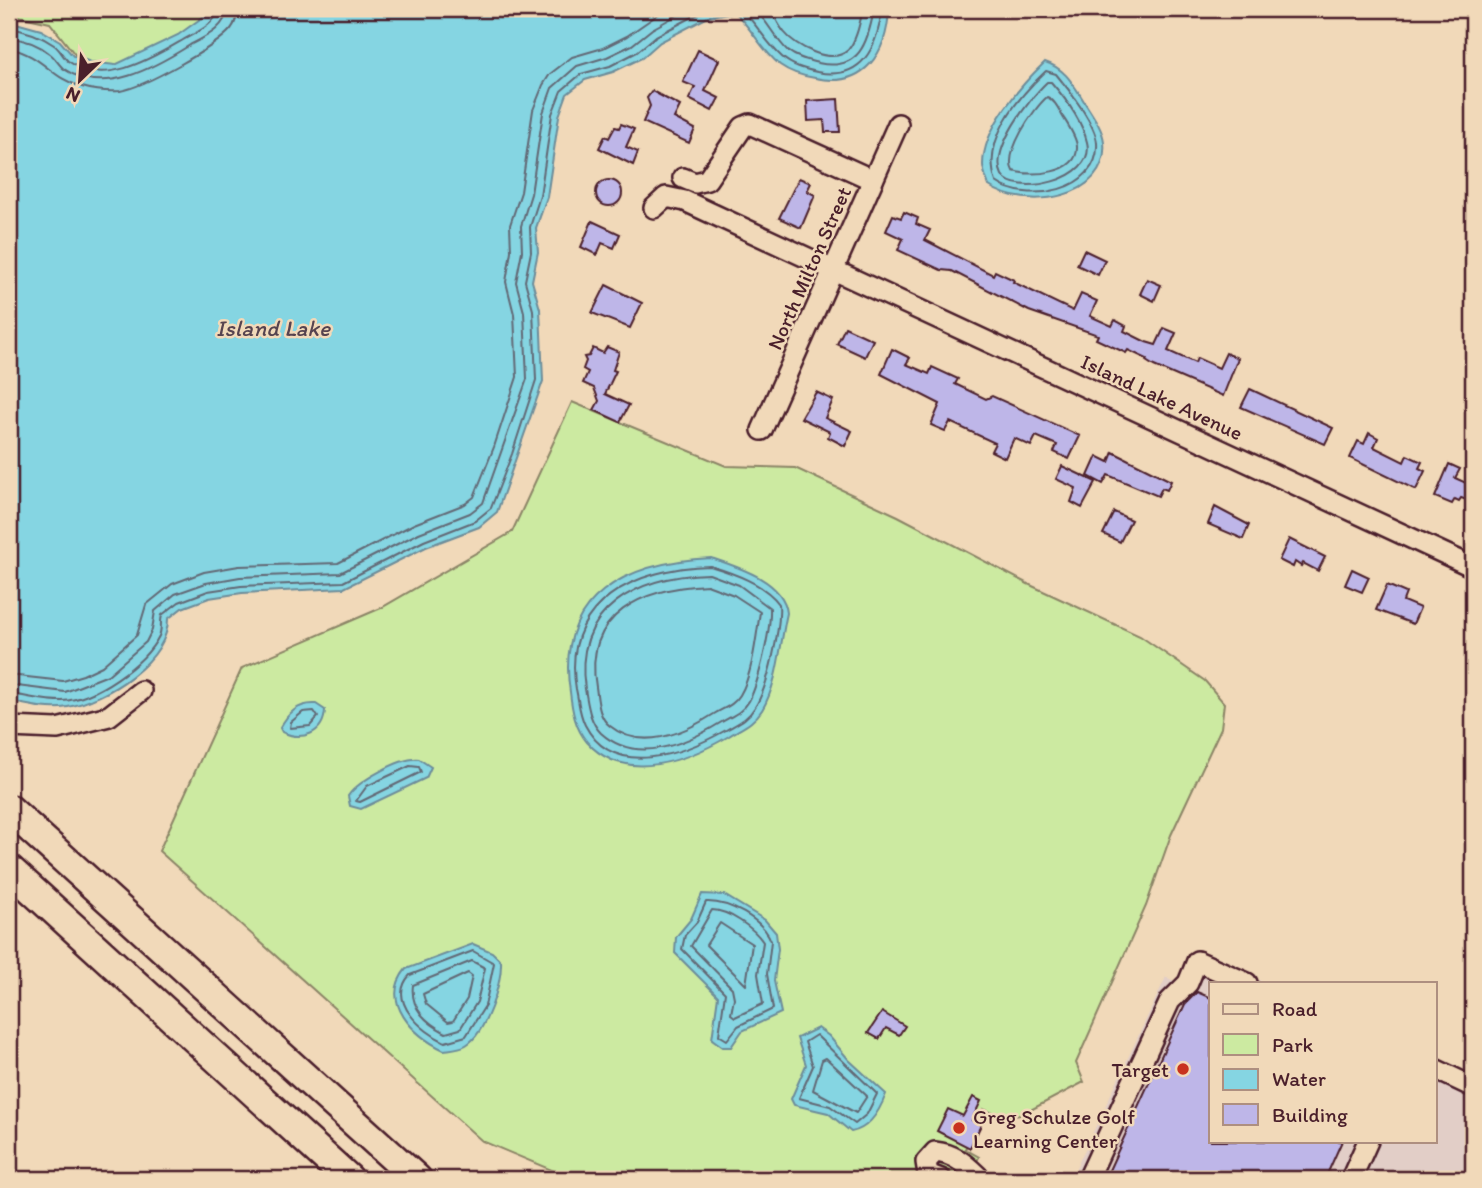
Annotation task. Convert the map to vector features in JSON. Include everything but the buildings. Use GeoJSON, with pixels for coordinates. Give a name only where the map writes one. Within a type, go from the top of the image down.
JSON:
{"type":"FeatureCollection","features":[{"type":"Feature","properties":{"kind":"highway"},"geometry":{"type":"LineString","coordinates":[[9,810],[417,1179]]}},
{"type":"Feature","properties":{"kind":"highway"},"geometry":{"type":"LineString","coordinates":[[9,869],[349,1179]]}},
{"type":"Feature","properties":{"kind":"street"},"geometry":{"type":"LineString","coordinates":[[683,178],[695,183],[707,180],[743,127],[750,124],[873,180]]}},
{"type":"Feature","properties":{"kind":"street","name":"North Milton Street"},"geometry":{"type":"LineString","coordinates":[[762,430],[898,124]]}},
{"type":"Feature","properties":{"kind":"street","name":"Island Lake Avenue"},"geometry":{"type":"LineString","coordinates":[[654,208],[666,197],[685,201],[1473,567]]}},
{"type":"Feature","properties":{"kind":"street"},"geometry":{"type":"LineString","coordinates":[[9,727],[57,729],[109,716],[141,691]]}},
{"type":"Feature","properties":{"kind":"street"},"geometry":{"type":"LineString","coordinates":[[1088,1179],[1170,1001],[1188,982],[1197,961],[1245,982]]}},
{"type":"Feature","properties":{"kind":"street"},"geometry":{"type":"LineString","coordinates":[[1436,1069],[1473,1087]]}},
{"type":"Feature","properties":{"kind":"street"},"geometry":{"type":"LineString","coordinates":[[1351,1179],[1368,1142]]}},
{"type":"Feature","properties":{"kind":"street"},"geometry":{"type":"LineString","coordinates":[[941,1179],[929,1174],[926,1162],[935,1152],[949,1153],[981,1179]]}},
{"type":"Feature","properties":{"kind":"shaded area"},"geometry":{"type":"Polygon","coordinates":[[[1194,950],[1263,982],[1209,982],[1209,1142],[1436,1142],[1436,1061],[1473,1079],[1473,1179],[1071,1179],[1166,977],[1178,983],[1194,950]]]}},
{"type":"Feature","properties":{"kind":"green space"},"geometry":{"type":"Polygon","coordinates":[[[9,9],[227,9],[96,81],[50,23],[9,14],[9,9]]]}},
{"type":"Feature","properties":{"kind":"green space"},"geometry":{"type":"Polygon","coordinates":[[[572,402],[726,466],[795,468],[898,516],[1028,584],[1140,636],[1205,681],[1224,703],[1221,728],[1171,835],[1146,906],[1076,1063],[1084,1082],[1021,1115],[1003,1117],[983,1109],[965,1149],[979,1157],[969,1179],[573,1179],[482,1141],[159,851],[242,668],[381,608],[512,532],[572,402]]]}},
{"type":"Feature","properties":{"kind":"water","name":"Island Lake"},"geometry":{"type":"Polygon","coordinates":[[[214,9],[889,9],[878,54],[859,73],[847,78],[815,78],[784,68],[767,53],[734,12],[710,16],[660,42],[642,58],[613,72],[585,80],[567,94],[559,116],[547,197],[536,228],[538,252],[532,281],[540,309],[543,381],[497,512],[479,527],[426,547],[344,588],[242,593],[209,598],[182,608],[168,619],[165,635],[158,649],[146,663],[116,687],[83,703],[53,708],[9,701],[9,21],[41,30],[60,41],[73,56],[115,65],[178,35],[214,9]]]}},
{"type":"Feature","properties":{"kind":"water"},"geometry":{"type":"Polygon","coordinates":[[[1045,62],[1067,76],[1095,119],[1104,142],[1102,162],[1094,177],[1080,188],[1062,195],[1023,198],[1005,194],[989,186],[983,167],[989,137],[1005,108],[1045,62]]]}},
{"type":"Feature","properties":{"kind":"water"},"geometry":{"type":"Polygon","coordinates":[[[711,558],[758,577],[778,592],[784,602],[787,613],[778,663],[772,688],[762,710],[751,722],[729,736],[677,760],[638,765],[620,763],[602,755],[587,742],[580,731],[570,692],[568,659],[574,631],[586,608],[603,590],[651,567],[711,558]]]}},
{"type":"Feature","properties":{"kind":"water"},"geometry":{"type":"Polygon","coordinates":[[[316,704],[325,710],[321,725],[316,730],[304,736],[282,732],[280,728],[294,710],[304,705],[316,704]]]}},
{"type":"Feature","properties":{"kind":"water"},"geometry":{"type":"Polygon","coordinates":[[[419,759],[431,767],[426,778],[361,809],[350,806],[348,796],[370,777],[391,766],[419,759]]]}},
{"type":"Feature","properties":{"kind":"water"},"geometry":{"type":"Polygon","coordinates":[[[702,894],[724,895],[765,920],[776,933],[778,949],[774,981],[781,1013],[742,1031],[731,1047],[723,1047],[712,1039],[718,996],[675,953],[676,937],[691,919],[702,894]]]}},
{"type":"Feature","properties":{"kind":"water"},"geometry":{"type":"Polygon","coordinates":[[[473,944],[492,952],[501,961],[496,994],[486,1019],[473,1039],[466,1045],[444,1050],[422,1036],[404,1017],[396,994],[399,981],[406,969],[473,944]]]}},
{"type":"Feature","properties":{"kind":"water"},"geometry":{"type":"Polygon","coordinates":[[[818,1028],[886,1094],[873,1118],[857,1130],[851,1132],[828,1113],[794,1105],[791,1099],[806,1065],[797,1038],[818,1028]]]}},
{"type":"Feature","properties":{"kind":"place","name":"Target"},"geometry":{"type":"Point","coordinates":[1183,1069]}},
{"type":"Feature","properties":{"kind":"place","name":"Greg Schulze Golf Learning Center"},"geometry":{"type":"Point","coordinates":[959,1128]}}]}
